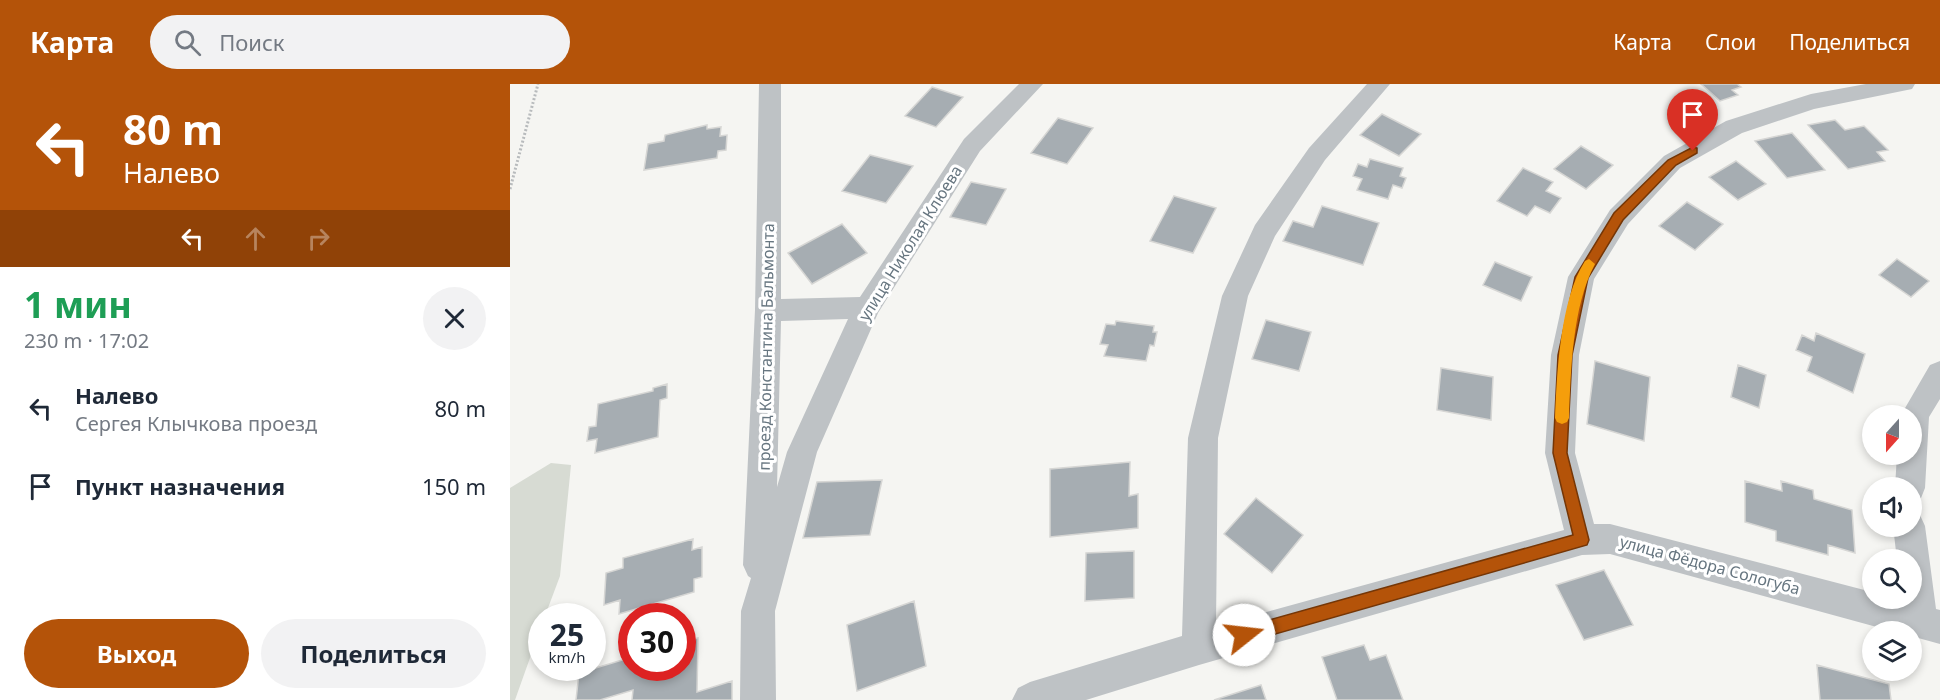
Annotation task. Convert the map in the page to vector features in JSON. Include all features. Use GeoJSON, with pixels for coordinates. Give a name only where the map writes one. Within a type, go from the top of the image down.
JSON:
{"type":"FeatureCollection","features":[{"type":"Feature","properties":{"kind":"street","name":"проезд Константина Бальмонта"},"geometry":{"type":"LineString","coordinates":[[758,611],[768,310],[770,84]]}},
{"type":"Feature","properties":{"kind":"street","name":"улица Николая Клюева"},"geometry":{"type":"LineString","coordinates":[[758,700],[758,611],[802,452],[867,308],[972,145],[1032,84]]}},
{"type":"Feature","properties":{"kind":"street"},"geometry":{"type":"LineString","coordinates":[[1199,648],[1203,438],[1235,296],[1264,232],[1317,154],[1379,84]]}},
{"type":"Feature","properties":{"kind":"street"},"geometry":{"type":"LineString","coordinates":[[1581,540],[1560,453],[1565,355],[1581,277],[1619,217],[1672,162],[1734,127],[1810,102],[1904,84]]}},
{"type":"Feature","properties":{"kind":"street"},"geometry":{"type":"LineString","coordinates":[[768,310],[867,308]]}},
{"type":"Feature","properties":{"kind":"street"},"geometry":{"type":"LineString","coordinates":[[1911,477],[1915,415],[1940,373]]}},
{"type":"Feature","properties":{"kind":"street"},"geometry":{"type":"LineString","coordinates":[[1912,537],[1931,624]]}},
{"type":"Feature","properties":{"kind":"street","name":"улица Фёдора Сологуба"},"geometry":{"type":"LineString","coordinates":[[1030,700],[1199,648],[1581,540],[1610,538],[1931,624]]}},
{"type":"Feature","properties":{"kind":"path"},"geometry":{"type":"LineString","coordinates":[[510,189],[538,84]]}},
{"type":"Feature","properties":{"kind":"shaded area"},"geometry":{"type":"Polygon","coordinates":[[[551,463],[571,465],[560,576],[550,603],[528,603],[528,664],[515,700],[510,700],[510,488],[551,463]]]}},
{"type":"Feature","properties":{"kind":"building"},"geometry":{"type":"Polygon","coordinates":[[[1701,84],[1737,84],[1741,87],[1732,90],[1738,95],[1720,101],[1701,84]]]}},
{"type":"Feature","properties":{"kind":"building"},"geometry":{"type":"Polygon","coordinates":[[[932,87],[963,97],[936,127],[905,116],[932,87]]]}},
{"type":"Feature","properties":{"kind":"building"},"geometry":{"type":"Polygon","coordinates":[[[1382,114],[1421,134],[1399,156],[1360,135],[1382,114]]]}},
{"type":"Feature","properties":{"kind":"building"},"geometry":{"type":"Polygon","coordinates":[[[1058,118],[1093,128],[1067,164],[1031,153],[1058,118]]]}},
{"type":"Feature","properties":{"kind":"building"},"geometry":{"type":"Polygon","coordinates":[[[1835,120],[1845,130],[1864,126],[1888,150],[1877,152],[1885,161],[1848,169],[1808,125],[1835,120]]]}},
{"type":"Feature","properties":{"kind":"building"},"geometry":{"type":"Polygon","coordinates":[[[707,125],[707,129],[721,127],[720,136],[727,135],[726,150],[718,151],[717,158],[644,170],[648,144],[664,141],[665,135],[707,125]]]}},
{"type":"Feature","properties":{"kind":"building"},"geometry":{"type":"Polygon","coordinates":[[[1792,133],[1825,170],[1787,178],[1755,141],[1792,133]]]}},
{"type":"Feature","properties":{"kind":"building"},"geometry":{"type":"Polygon","coordinates":[[[1581,146],[1613,165],[1586,189],[1554,169],[1581,146]]]}},
{"type":"Feature","properties":{"kind":"building"},"geometry":{"type":"Polygon","coordinates":[[[870,155],[913,166],[886,203],[842,191],[870,155]]]}},
{"type":"Feature","properties":{"kind":"building"},"geometry":{"type":"Polygon","coordinates":[[[1370,159],[1403,168],[1400,176],[1406,178],[1402,188],[1393,185],[1388,199],[1357,190],[1362,179],[1353,176],[1358,164],[1367,167],[1370,159]]]}},
{"type":"Feature","properties":{"kind":"building"},"geometry":{"type":"Polygon","coordinates":[[[1736,161],[1766,184],[1738,200],[1709,177],[1736,161]]]}},
{"type":"Feature","properties":{"kind":"building"},"geometry":{"type":"Polygon","coordinates":[[[1523,168],[1553,182],[1546,191],[1561,198],[1550,213],[1535,206],[1527,216],[1497,201],[1523,168]]]}},
{"type":"Feature","properties":{"kind":"building"},"geometry":{"type":"Polygon","coordinates":[[[971,182],[1006,189],[986,225],[950,217],[971,182]]]}},
{"type":"Feature","properties":{"kind":"building"},"geometry":{"type":"Polygon","coordinates":[[[1174,196],[1216,208],[1193,253],[1150,241],[1174,196]]]}},
{"type":"Feature","properties":{"kind":"building"},"geometry":{"type":"Polygon","coordinates":[[[1687,202],[1723,224],[1695,250],[1659,226],[1687,202]]]}},
{"type":"Feature","properties":{"kind":"building"},"geometry":{"type":"Polygon","coordinates":[[[1322,206],[1379,223],[1363,265],[1283,241],[1293,221],[1313,227],[1322,206]]]}},
{"type":"Feature","properties":{"kind":"building"},"geometry":{"type":"Polygon","coordinates":[[[842,224],[867,253],[812,284],[788,253],[842,224]]]}},
{"type":"Feature","properties":{"kind":"building"},"geometry":{"type":"Polygon","coordinates":[[[1897,259],[1929,281],[1911,297],[1879,275],[1897,259]]]}},
{"type":"Feature","properties":{"kind":"building"},"geometry":{"type":"Polygon","coordinates":[[[1495,262],[1532,277],[1521,301],[1483,285],[1495,262]]]}},
{"type":"Feature","properties":{"kind":"building"},"geometry":{"type":"Polygon","coordinates":[[[1266,320],[1311,332],[1299,371],[1252,359],[1266,320]]]}},
{"type":"Feature","properties":{"kind":"building"},"geometry":{"type":"Polygon","coordinates":[[[1116,321],[1154,326],[1153,332],[1157,332],[1154,346],[1150,345],[1146,361],[1104,356],[1108,345],[1100,344],[1106,324],[1115,325],[1116,321]]]}},
{"type":"Feature","properties":{"kind":"building"},"geometry":{"type":"Polygon","coordinates":[[[1816,333],[1865,354],[1853,393],[1807,371],[1812,357],[1796,350],[1802,335],[1814,341],[1816,333]]]}},
{"type":"Feature","properties":{"kind":"building"},"geometry":{"type":"Polygon","coordinates":[[[1595,361],[1650,377],[1644,441],[1587,424],[1595,361]]]}},
{"type":"Feature","properties":{"kind":"building"},"geometry":{"type":"Polygon","coordinates":[[[1738,365],[1766,375],[1759,408],[1731,397],[1738,365]]]}},
{"type":"Feature","properties":{"kind":"building"},"geometry":{"type":"Polygon","coordinates":[[[1441,368],[1493,377],[1491,420],[1437,410],[1441,368]]]}},
{"type":"Feature","properties":{"kind":"building"},"geometry":{"type":"Polygon","coordinates":[[[667,384],[667,398],[660,400],[658,437],[595,453],[597,439],[587,441],[589,427],[596,426],[598,404],[653,391],[653,388],[667,384]]]}},
{"type":"Feature","properties":{"kind":"building"},"geometry":{"type":"Polygon","coordinates":[[[1130,462],[1129,496],[1138,494],[1138,528],[1050,537],[1050,469],[1130,462]]]}},
{"type":"Feature","properties":{"kind":"building"},"geometry":{"type":"Polygon","coordinates":[[[882,480],[870,535],[803,538],[817,482],[882,480]]]}},
{"type":"Feature","properties":{"kind":"building"},"geometry":{"type":"Polygon","coordinates":[[[1745,481],[1782,491],[1781,481],[1813,490],[1814,499],[1852,510],[1855,553],[1828,545],[1828,555],[1776,541],[1776,531],[1745,522],[1745,481]]]}},
{"type":"Feature","properties":{"kind":"building"},"geometry":{"type":"Polygon","coordinates":[[[1256,498],[1303,535],[1272,573],[1224,534],[1256,498]]]}},
{"type":"Feature","properties":{"kind":"building"},"geometry":{"type":"Polygon","coordinates":[[[693,539],[692,550],[702,547],[702,577],[694,579],[694,592],[656,603],[620,603],[620,600],[606,604],[604,603],[606,573],[623,568],[623,558],[693,539]]]}},
{"type":"Feature","properties":{"kind":"building"},"geometry":{"type":"Polygon","coordinates":[[[1134,551],[1134,598],[1085,601],[1086,553],[1134,551]]]}},
{"type":"Feature","properties":{"kind":"building"},"geometry":{"type":"Polygon","coordinates":[[[1604,570],[1633,625],[1584,640],[1556,585],[1604,570]]]}},
{"type":"Feature","properties":{"kind":"building"},"geometry":{"type":"Polygon","coordinates":[[[914,601],[926,666],[857,691],[847,625],[914,601]]]}},
{"type":"Feature","properties":{"kind":"building"},"geometry":{"type":"Polygon","coordinates":[[[696,638],[698,638],[697,692],[732,681],[732,700],[632,700],[633,690],[600,700],[576,700],[578,681],[606,681],[606,665],[618,661],[618,681],[696,681],[696,638]]]}},
{"type":"Feature","properties":{"kind":"building"},"geometry":{"type":"Polygon","coordinates":[[[1364,645],[1370,660],[1386,655],[1403,700],[1337,700],[1322,657],[1364,645]]]}},
{"type":"Feature","properties":{"kind":"building"},"geometry":{"type":"Polygon","coordinates":[[[1817,665],[1862,677],[1862,681],[1889,684],[1891,700],[1820,700],[1817,665]]]}},
{"type":"Feature","properties":{"kind":"building"},"geometry":{"type":"Polygon","coordinates":[[[1261,685],[1266,700],[1214,700],[1261,685]]]}},
{"type":"Feature","properties":{"kind":"slow traffic"},"geometry":{"type":"LineString","coordinates":[[1562,418],[1565,355],[1581,277],[1589,264]]}},
{"type":"Feature","properties":{"kind":"route"},"geometry":{"type":"LineString","coordinates":[[1244,635],[1581,540],[1560,453],[1565,355],[1581,277],[1619,217],[1672,162],[1693,151]]}}]}
